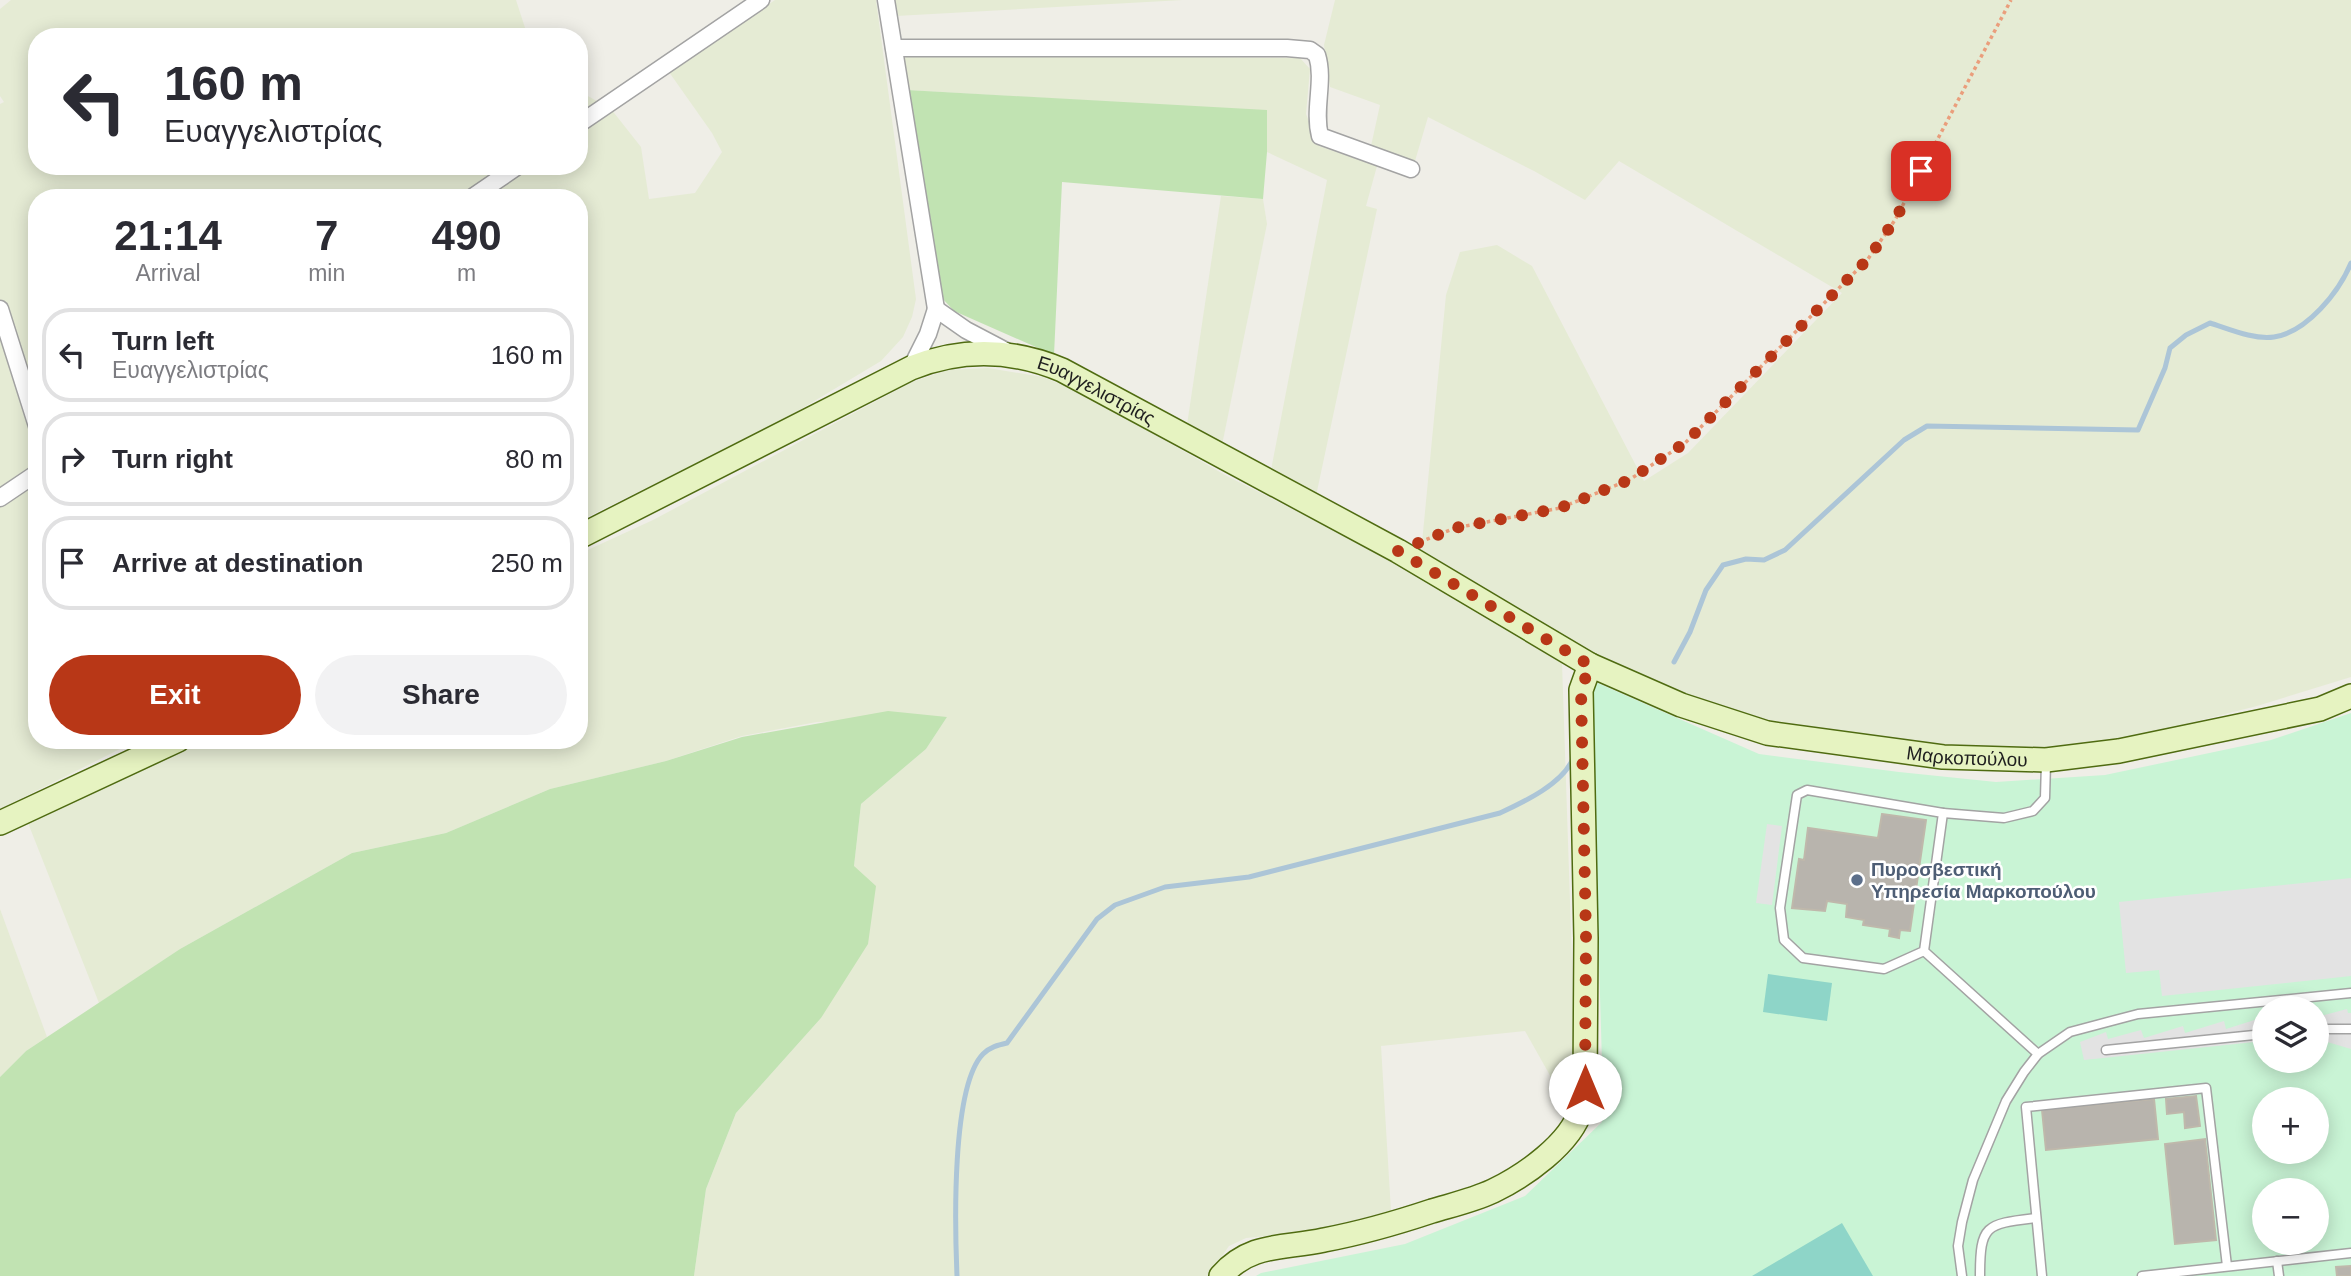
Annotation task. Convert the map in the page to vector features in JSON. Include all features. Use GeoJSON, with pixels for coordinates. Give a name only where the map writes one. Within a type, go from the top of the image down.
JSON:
{"type":"FeatureCollection","features":[{"type":"Feature","properties":{"kind":"main road","name":"Ευαγγελιστρίας"},"geometry":{"type":"LineString","coordinates":[[588,532],[911,368],[935,359],[962,354],[1011,354],[1062,370],[1398,551],[1590,665]]}},
{"type":"Feature","properties":{"kind":"main road","name":"Μαρκοπούλου"},"geometry":{"type":"LineString","coordinates":[[1590,665],[1681,705],[1767,733],[1943,757],[2046,760],[2132,749],[2320,709],[2351,696]]}},
{"type":"Feature","properties":{"kind":"main road"},"geometry":{"type":"LineString","coordinates":[[1222,1276],[1233,1263],[1254,1251],[1320,1241],[1387,1226],[1492,1192],[1529,1170],[1569,1132],[1581,1111],[1585,1088],[1586,937],[1581,690],[1590,665]]}},
{"type":"Feature","properties":{"kind":"main road"},"geometry":{"type":"LineString","coordinates":[[0,823],[159,749]]}},
{"type":"Feature","properties":{"kind":"street"},"geometry":{"type":"LineString","coordinates":[[588,118],[761,0]]}},
{"type":"Feature","properties":{"kind":"street"},"geometry":{"type":"LineString","coordinates":[[887,0],[936,309],[928,334],[911,368]]}},
{"type":"Feature","properties":{"kind":"street"},"geometry":{"type":"LineString","coordinates":[[894,48],[1310,50],[1317,55],[1321,68],[1316,123],[1320,136],[1411,169]]}},
{"type":"Feature","properties":{"kind":"street"},"geometry":{"type":"LineString","coordinates":[[484,189],[504,175]]}},
{"type":"Feature","properties":{"kind":"street"},"geometry":{"type":"LineString","coordinates":[[0,309],[28,398]]}},
{"type":"Feature","properties":{"kind":"street"},"geometry":{"type":"LineString","coordinates":[[936,309],[966,330],[1011,354]]}},
{"type":"Feature","properties":{"kind":"street"},"geometry":{"type":"LineString","coordinates":[[0,498],[28,479]]}},
{"type":"Feature","properties":{"kind":"lane"},"geometry":{"type":"LineString","coordinates":[[1924,951],[1884,969],[1803,958],[1784,940],[1780,908],[1797,795],[1807,790],[1943,813],[2004,818],[2033,811],[2045,799],[2046,760]]}},
{"type":"Feature","properties":{"kind":"lane"},"geometry":{"type":"LineString","coordinates":[[1924,951],[1943,813]]}},
{"type":"Feature","properties":{"kind":"lane"},"geometry":{"type":"LineString","coordinates":[[1924,951],[2038,1054]]}},
{"type":"Feature","properties":{"kind":"lane"},"geometry":{"type":"LineString","coordinates":[[1962,1276],[1958,1246],[1973,1180],[2006,1101],[2038,1054],[2070,1032],[2138,1014],[2351,993]]}},
{"type":"Feature","properties":{"kind":"lane"},"geometry":{"type":"LineString","coordinates":[[2329,1029],[2351,1029]]}},
{"type":"Feature","properties":{"kind":"lane"},"geometry":{"type":"LineString","coordinates":[[2106,1050],[2252,1035]]}},
{"type":"Feature","properties":{"kind":"lane"},"geometry":{"type":"LineString","coordinates":[[2042,1276],[2026,1107],[2206,1088],[2227,1266]]}},
{"type":"Feature","properties":{"kind":"lane"},"geometry":{"type":"LineString","coordinates":[[1980,1276],[1980,1252],[1984,1236],[1992,1226],[2001,1222],[2036,1218]]}},
{"type":"Feature","properties":{"kind":"lane"},"geometry":{"type":"LineString","coordinates":[[2142,1276],[2351,1253]]}},
{"type":"Feature","properties":{"kind":"lane"},"geometry":{"type":"LineString","coordinates":[[2277,1261],[2279,1276]]}},
{"type":"Feature","properties":{"kind":"path"},"geometry":{"type":"LineString","coordinates":[[1398,551],[1455,528],[1560,508],[1629,480],[1685,443],[1868,259],[1895,220],[2011,0]]}},
{"type":"Feature","properties":{"kind":"green space"},"geometry":{"type":"Polygon","coordinates":[[[11,0],[516,0],[525,28],[28,28],[28,175],[588,175],[588,96],[611,109],[641,147],[649,199],[695,193],[722,152],[712,133],[669,72],[775,0],[876,0],[916,299],[912,317],[903,337],[881,361],[776,424],[588,517],[588,189],[28,189],[28,749],[120,749],[0,809],[0,104],[4,102],[0,96],[0,9],[11,0]]]}},
{"type":"Feature","properties":{"kind":"green space"},"geometry":{"type":"Polygon","coordinates":[[[894,0],[1183,0],[896,16],[894,0]]]}},
{"type":"Feature","properties":{"kind":"green space"},"geometry":{"type":"Polygon","coordinates":[[[1335,0],[2351,0],[2351,677],[2257,706],[2118,741],[2046,751],[1943,747],[1757,723],[1691,698],[1584,650],[1421,553],[1446,295],[1460,252],[1497,245],[1532,266],[1644,481],[1688,453],[1842,293],[1619,161],[1585,200],[1428,117],[1415,161],[1371,146],[1380,105],[1330,87],[1324,45],[1335,0]]]}},
{"type":"Feature","properties":{"kind":"green space"},"geometry":{"type":"Polygon","coordinates":[[[902,53],[1300,58],[1310,69],[1306,114],[1319,146],[1377,166],[1366,206],[1377,209],[1316,496],[1271,470],[1327,180],[1267,152],[1267,111],[907,90],[902,53]]]}},
{"type":"Feature","properties":{"kind":"green space"},"geometry":{"type":"Polygon","coordinates":[[[907,90],[1267,110],[1263,199],[1062,182],[1054,355],[954,311],[942,298],[907,90]]]}},
{"type":"Feature","properties":{"kind":"green space"},"geometry":{"type":"Polygon","coordinates":[[[1221,196],[1263,199],[1267,224],[1222,445],[1187,425],[1221,196]]]}},
{"type":"Feature","properties":{"kind":"green space"},"geometry":{"type":"Polygon","coordinates":[[[988,368],[1043,377],[1086,395],[1225,475],[1389,558],[1562,663],[1574,1065],[1569,1083],[1561,1095],[1525,1031],[1381,1046],[1391,1211],[1307,1232],[1246,1238],[1229,1246],[1208,1276],[694,1276],[706,1189],[736,1113],[821,1018],[854,866],[861,804],[926,749],[947,717],[817,722],[742,736],[666,761],[550,789],[446,833],[352,853],[180,949],[99,1003],[28,823],[176,749],[588,749],[588,550],[653,520],[912,382],[948,370],[988,368]]]}},
{"type":"Feature","properties":{"kind":"green space"},"geometry":{"type":"Polygon","coordinates":[[[1593,681],[1759,754],[1996,782],[2105,775],[2271,740],[2351,713],[2351,1276],[1256,1276],[1405,1244],[1525,1196],[1602,1122],[1593,681]]]}},
{"type":"Feature","properties":{"kind":"green space"},"geometry":{"type":"Polygon","coordinates":[[[888,711],[947,717],[926,749],[861,804],[854,866],[876,886],[868,944],[821,1018],[736,1113],[706,1189],[694,1276],[0,1276],[0,1077],[26,1051],[180,949],[352,853],[446,833],[550,789],[666,761],[742,737],[888,711]]]}},
{"type":"Feature","properties":{"kind":"green space"},"geometry":{"type":"Polygon","coordinates":[[[0,909],[47,1037],[26,1051],[0,1077],[0,909]]]}},
{"type":"Feature","properties":{"kind":"shaded area"},"geometry":{"type":"Polygon","coordinates":[[[1767,824],[1782,826],[1772,905],[1756,903],[1767,824]]]}},
{"type":"Feature","properties":{"kind":"shaded area"},"geometry":{"type":"Polygon","coordinates":[[[2351,878],[2351,976],[2162,996],[2159,970],[2126,973],[2119,902],[2351,878]]]}},
{"type":"Feature","properties":{"kind":"shaded area"},"geometry":{"type":"Polygon","coordinates":[[[1768,974],[1832,983],[1827,1021],[1763,1012],[1768,974]]]}},
{"type":"Feature","properties":{"kind":"shaded area"},"geometry":{"type":"Polygon","coordinates":[[[2347,1009],[2348,1013],[2351,1013],[2351,1049],[2329,1043],[2329,1014],[2347,1009]]]}},
{"type":"Feature","properties":{"kind":"shaded area"},"geometry":{"type":"Polygon","coordinates":[[[2224,1021],[2226,1029],[2252,1021],[2252,1042],[2084,1060],[2080,1042],[2106,1032],[2108,1039],[2141,1030],[2144,1038],[2183,1026],[2185,1033],[2224,1021]]]}},
{"type":"Feature","properties":{"kind":"shaded area"},"geometry":{"type":"Polygon","coordinates":[[[1842,1223],[1873,1276],[1752,1276],[1842,1223]]]}},
{"type":"Feature","properties":{"kind":"building","name":"Πυροσβεστική Υπηρεσία Μαρκοπούλου"},"geometry":{"type":"Polygon","coordinates":[[[1882,814],[1926,820],[1910,931],[1900,930],[1899,938],[1889,936],[1890,929],[1863,925],[1864,920],[1846,917],[1847,904],[1827,901],[1825,911],[1792,908],[1799,859],[1804,860],[1808,828],[1878,838],[1882,814]]]}},
{"type":"Feature","properties":{"kind":"building"},"geometry":{"type":"Polygon","coordinates":[[[2196,1096],[2200,1126],[2185,1128],[2184,1112],[2167,1114],[2166,1099],[2196,1096]]]}},
{"type":"Feature","properties":{"kind":"building"},"geometry":{"type":"Polygon","coordinates":[[[2154,1099],[2158,1139],[2046,1150],[2042,1110],[2154,1099]]]}},
{"type":"Feature","properties":{"kind":"building"},"geometry":{"type":"Polygon","coordinates":[[[2205,1139],[2216,1240],[2175,1244],[2165,1144],[2205,1139]]]}},
{"type":"Feature","properties":{"kind":"building"},"geometry":{"type":"Polygon","coordinates":[[[2351,1266],[2351,1276],[2337,1276],[2336,1267],[2351,1266]]]}},
{"type":"Feature","properties":{"kind":"waterway"},"geometry":{"type":"LineString","coordinates":[[1674,662],[1690,632],[1706,590],[1723,565],[1746,559],[1764,560],[1785,550],[1904,440],[1927,426],[2138,430],[2165,368],[2170,348],[2186,335],[2210,323],[2258,337],[2286,334],[2310,319],[2320,309],[2339,286],[2351,263]]}},
{"type":"Feature","properties":{"kind":"waterway"},"geometry":{"type":"LineString","coordinates":[[957,1276],[957,1160],[965,1096],[973,1071],[983,1054],[1007,1043],[1097,919],[1115,905],[1165,887],[1249,877],[1500,813],[1552,783],[1561,776],[1573,758]]}},
{"type":"Feature","properties":{"kind":"place","name":"Πυροσβεστική Υπηρεσία Μαρκοπούλου"},"geometry":{"type":"Point","coordinates":[1857,880]}},
{"type":"Feature","properties":{"kind":"route"},"geometry":{"type":"LineString","coordinates":[[1585,1088],[1586,937],[1581,690],[1590,665],[1398,551],[1455,528],[1560,508],[1629,480],[1685,443],[1868,259],[1895,220],[1921,171]]}}]}
